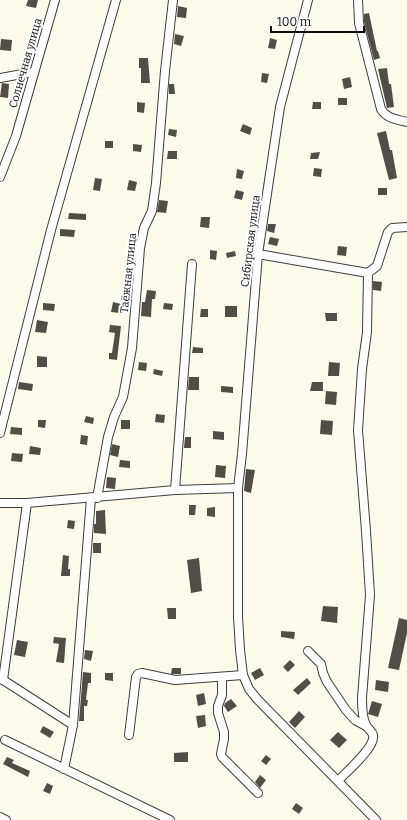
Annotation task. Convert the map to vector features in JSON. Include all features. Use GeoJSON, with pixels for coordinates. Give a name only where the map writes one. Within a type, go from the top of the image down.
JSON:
{"type":"FeatureCollection","features":[{"type":"Feature","properties":{"kind":"street","name":"Солнечная улица"},"geometry":{"type":"LineString","coordinates":[[0,177],[16,136],[55,0]]}},
{"type":"Feature","properties":{"kind":"street"},"geometry":{"type":"LineString","coordinates":[[0,433],[51,230],[116,0]]}},
{"type":"Feature","properties":{"kind":"street","name":"Таёжная улица"},"geometry":{"type":"LineString","coordinates":[[64,769],[73,725],[94,498],[108,437],[114,417],[123,397],[132,348],[140,248],[144,228],[152,211],[156,183],[165,71],[173,0]]}},
{"type":"Feature","properties":{"kind":"street","name":"Сибирская улица"},"geometry":{"type":"LineString","coordinates":[[243,676],[238,617],[238,488],[258,254],[280,107],[308,0]]}},
{"type":"Feature","properties":{"kind":"street"},"geometry":{"type":"LineString","coordinates":[[358,0],[359,23],[381,108],[384,114],[389,118],[407,122]]}},
{"type":"Feature","properties":{"kind":"street"},"geometry":{"type":"LineString","coordinates":[[0,78],[34,72]]}},
{"type":"Feature","properties":{"kind":"street"},"geometry":{"type":"LineString","coordinates":[[258,254],[368,273],[377,266],[388,232],[392,228],[407,228]]}},
{"type":"Feature","properties":{"kind":"street"},"geometry":{"type":"LineString","coordinates":[[174,490],[192,264]]}},
{"type":"Feature","properties":{"kind":"street"},"geometry":{"type":"LineString","coordinates":[[366,726],[362,710],[362,698],[370,596],[358,430],[362,369],[367,332],[368,273]]}},
{"type":"Feature","properties":{"kind":"street"},"geometry":{"type":"LineString","coordinates":[[0,503],[27,503],[94,498],[174,490],[238,488]]}},
{"type":"Feature","properties":{"kind":"street"},"geometry":{"type":"LineString","coordinates":[[27,503],[1,679],[73,725]]}},
{"type":"Feature","properties":{"kind":"street"},"geometry":{"type":"LineString","coordinates":[[308,651],[321,664],[325,678],[346,710],[355,720],[366,726],[373,734],[374,740],[371,745],[338,781]]}},
{"type":"Feature","properties":{"kind":"street"},"geometry":{"type":"LineString","coordinates":[[129,736],[136,677],[138,674],[142,673],[175,680],[243,676],[249,689],[258,700],[376,820]]}},
{"type":"Feature","properties":{"kind":"street"},"geometry":{"type":"LineString","coordinates":[[222,678],[222,695],[218,706],[218,713],[224,732],[221,754],[222,757],[258,793]]}},
{"type":"Feature","properties":{"kind":"street"},"geometry":{"type":"LineString","coordinates":[[5,740],[170,820]]}},
{"type":"Feature","properties":{"kind":"street"},"geometry":{"type":"LineString","coordinates":[[0,817],[6,820]]}},
{"type":"Feature","properties":{"kind":"building"},"geometry":{"type":"Polygon","coordinates":[[[28,0],[38,0],[36,8],[26,6],[28,0]]]}},
{"type":"Feature","properties":{"kind":"building"},"geometry":{"type":"Polygon","coordinates":[[[178,6],[187,8],[186,18],[177,17],[178,6]]]}},
{"type":"Feature","properties":{"kind":"building"},"geometry":{"type":"Polygon","coordinates":[[[369,13],[377,51],[380,58],[374,60],[364,22],[364,14],[369,13]]]}},
{"type":"Feature","properties":{"kind":"building"},"geometry":{"type":"Polygon","coordinates":[[[175,34],[184,36],[181,46],[174,44],[175,34]]]}},
{"type":"Feature","properties":{"kind":"building"},"geometry":{"type":"Polygon","coordinates":[[[270,38],[277,40],[275,49],[268,48],[270,38]]]}},
{"type":"Feature","properties":{"kind":"building"},"geometry":{"type":"Polygon","coordinates":[[[1,39],[12,40],[11,51],[0,50],[1,39]]]}},
{"type":"Feature","properties":{"kind":"building"},"geometry":{"type":"Polygon","coordinates":[[[139,58],[148,58],[150,83],[141,83],[139,58]]]}},
{"type":"Feature","properties":{"kind":"building"},"geometry":{"type":"Polygon","coordinates":[[[387,68],[394,107],[387,108],[378,69],[387,68]]]}},
{"type":"Feature","properties":{"kind":"building"},"geometry":{"type":"Polygon","coordinates":[[[262,73],[269,74],[267,83],[261,82],[262,73]]]}},
{"type":"Feature","properties":{"kind":"building"},"geometry":{"type":"Polygon","coordinates":[[[350,77],[352,87],[344,89],[342,79],[350,77]]]}},
{"type":"Feature","properties":{"kind":"building"},"geometry":{"type":"Polygon","coordinates":[[[2,83],[9,84],[8,98],[0,97],[2,83]]]}},
{"type":"Feature","properties":{"kind":"building"},"geometry":{"type":"Polygon","coordinates":[[[169,84],[174,84],[175,94],[169,94],[169,84]]]}},
{"type":"Feature","properties":{"kind":"building"},"geometry":{"type":"Polygon","coordinates":[[[338,98],[347,98],[347,105],[338,105],[338,98]]]}},
{"type":"Feature","properties":{"kind":"building"},"geometry":{"type":"Polygon","coordinates":[[[137,102],[145,103],[144,113],[137,112],[137,102]]]}},
{"type":"Feature","properties":{"kind":"building"},"geometry":{"type":"Polygon","coordinates":[[[313,102],[321,102],[321,109],[312,109],[313,102]]]}},
{"type":"Feature","properties":{"kind":"building"},"geometry":{"type":"Polygon","coordinates":[[[243,124],[252,128],[250,135],[240,131],[243,124]]]}},
{"type":"Feature","properties":{"kind":"building"},"geometry":{"type":"Polygon","coordinates":[[[169,129],[177,130],[176,137],[168,135],[169,129]]]}},
{"type":"Feature","properties":{"kind":"building"},"geometry":{"type":"Polygon","coordinates":[[[386,131],[390,150],[392,150],[397,178],[389,180],[377,133],[386,131]]]}},
{"type":"Feature","properties":{"kind":"building"},"geometry":{"type":"Polygon","coordinates":[[[105,141],[113,141],[113,148],[105,148],[105,141]]]}},
{"type":"Feature","properties":{"kind":"building"},"geometry":{"type":"Polygon","coordinates":[[[133,144],[142,145],[141,152],[133,151],[133,144]]]}},
{"type":"Feature","properties":{"kind":"building"},"geometry":{"type":"Polygon","coordinates":[[[168,151],[177,151],[177,159],[167,159],[168,151]]]}},
{"type":"Feature","properties":{"kind":"building"},"geometry":{"type":"Polygon","coordinates":[[[320,152],[318,159],[310,159],[311,153],[320,152]]]}},
{"type":"Feature","properties":{"kind":"building"},"geometry":{"type":"Polygon","coordinates":[[[314,168],[322,169],[321,177],[313,176],[314,168]]]}},
{"type":"Feature","properties":{"kind":"building"},"geometry":{"type":"Polygon","coordinates":[[[237,169],[244,171],[242,179],[236,178],[237,169]]]}},
{"type":"Feature","properties":{"kind":"building"},"geometry":{"type":"Polygon","coordinates":[[[95,178],[102,179],[100,191],[93,190],[95,178]]]}},
{"type":"Feature","properties":{"kind":"building"},"geometry":{"type":"Polygon","coordinates":[[[129,180],[137,182],[135,191],[127,190],[129,180]]]}},
{"type":"Feature","properties":{"kind":"building"},"geometry":{"type":"Polygon","coordinates":[[[378,188],[387,188],[387,195],[378,195],[378,188]]]}},
{"type":"Feature","properties":{"kind":"building"},"geometry":{"type":"Polygon","coordinates":[[[236,190],[244,192],[242,200],[234,198],[236,190]]]}},
{"type":"Feature","properties":{"kind":"building"},"geometry":{"type":"Polygon","coordinates":[[[159,200],[168,201],[166,213],[157,212],[159,200]]]}},
{"type":"Feature","properties":{"kind":"building"},"geometry":{"type":"Polygon","coordinates":[[[69,213],[86,214],[86,220],[68,219],[69,213]]]}},
{"type":"Feature","properties":{"kind":"building"},"geometry":{"type":"Polygon","coordinates":[[[201,217],[210,217],[209,228],[200,227],[201,217]]]}},
{"type":"Feature","properties":{"kind":"building"},"geometry":{"type":"Polygon","coordinates":[[[268,224],[276,224],[274,233],[267,231],[268,224]]]}},
{"type":"Feature","properties":{"kind":"building"},"geometry":{"type":"Polygon","coordinates":[[[60,229],[75,230],[74,237],[60,236],[60,229]]]}},
{"type":"Feature","properties":{"kind":"building"},"geometry":{"type":"Polygon","coordinates":[[[270,237],[279,239],[277,246],[268,244],[270,237]]]}},
{"type":"Feature","properties":{"kind":"building"},"geometry":{"type":"Polygon","coordinates":[[[338,246],[347,247],[346,256],[337,255],[338,246]]]}},
{"type":"Feature","properties":{"kind":"building"},"geometry":{"type":"Polygon","coordinates":[[[210,250],[217,251],[216,260],[210,259],[210,250]]]}},
{"type":"Feature","properties":{"kind":"building"},"geometry":{"type":"Polygon","coordinates":[[[235,251],[236,256],[227,258],[226,253],[235,251]]]}},
{"type":"Feature","properties":{"kind":"building"},"geometry":{"type":"Polygon","coordinates":[[[373,281],[382,282],[381,291],[373,290],[373,281]]]}},
{"type":"Feature","properties":{"kind":"building"},"geometry":{"type":"Polygon","coordinates":[[[147,290],[156,291],[155,299],[152,299],[151,317],[141,316],[142,302],[145,302],[147,290]]]}},
{"type":"Feature","properties":{"kind":"building"},"geometry":{"type":"Polygon","coordinates":[[[113,302],[121,304],[120,313],[111,312],[113,302]]]}},
{"type":"Feature","properties":{"kind":"building"},"geometry":{"type":"Polygon","coordinates":[[[43,303],[55,304],[54,311],[43,310],[43,303]]]}},
{"type":"Feature","properties":{"kind":"building"},"geometry":{"type":"Polygon","coordinates":[[[164,303],[173,304],[172,310],[163,309],[164,303]]]}},
{"type":"Feature","properties":{"kind":"building"},"geometry":{"type":"Polygon","coordinates":[[[225,306],[237,306],[237,317],[225,317],[225,306]]]}},
{"type":"Feature","properties":{"kind":"building"},"geometry":{"type":"Polygon","coordinates":[[[201,309],[208,309],[208,317],[200,317],[201,309]]]}},
{"type":"Feature","properties":{"kind":"building"},"geometry":{"type":"Polygon","coordinates":[[[325,313],[337,313],[337,321],[326,321],[325,313]]]}},
{"type":"Feature","properties":{"kind":"building"},"geometry":{"type":"Polygon","coordinates":[[[37,320],[48,322],[46,333],[35,332],[37,320]]]}},
{"type":"Feature","properties":{"kind":"building"},"geometry":{"type":"Polygon","coordinates":[[[110,325],[121,326],[117,360],[109,359],[109,353],[112,353],[115,333],[109,332],[110,325]]]}},
{"type":"Feature","properties":{"kind":"building"},"geometry":{"type":"Polygon","coordinates":[[[193,347],[203,348],[203,353],[192,353],[193,347]]]}},
{"type":"Feature","properties":{"kind":"building"},"geometry":{"type":"Polygon","coordinates":[[[37,356],[47,357],[47,367],[37,367],[37,356]]]}},
{"type":"Feature","properties":{"kind":"building"},"geometry":{"type":"Polygon","coordinates":[[[139,362],[147,363],[146,371],[138,370],[139,362]]]}},
{"type":"Feature","properties":{"kind":"building"},"geometry":{"type":"Polygon","coordinates":[[[329,362],[340,363],[339,376],[328,376],[329,362]]]}},
{"type":"Feature","properties":{"kind":"building"},"geometry":{"type":"Polygon","coordinates":[[[154,369],[163,371],[162,376],[153,374],[154,369]]]}},
{"type":"Feature","properties":{"kind":"building"},"geometry":{"type":"Polygon","coordinates":[[[189,377],[199,377],[199,390],[188,390],[189,377]]]}},
{"type":"Feature","properties":{"kind":"building"},"geometry":{"type":"Polygon","coordinates":[[[19,382],[33,384],[32,391],[18,389],[19,382]]]}},
{"type":"Feature","properties":{"kind":"building"},"geometry":{"type":"Polygon","coordinates":[[[312,382],[323,382],[323,391],[310,391],[312,382]]]}},
{"type":"Feature","properties":{"kind":"building"},"geometry":{"type":"Polygon","coordinates":[[[221,386],[233,387],[233,393],[221,392],[221,386]]]}},
{"type":"Feature","properties":{"kind":"building"},"geometry":{"type":"Polygon","coordinates":[[[326,391],[337,392],[336,405],[325,404],[326,391]]]}},
{"type":"Feature","properties":{"kind":"building"},"geometry":{"type":"Polygon","coordinates":[[[156,414],[165,415],[164,423],[155,422],[156,414]]]}},
{"type":"Feature","properties":{"kind":"building"},"geometry":{"type":"Polygon","coordinates":[[[86,416],[94,418],[93,424],[84,422],[86,416]]]}},
{"type":"Feature","properties":{"kind":"building"},"geometry":{"type":"Polygon","coordinates":[[[38,420],[46,420],[45,428],[38,427],[38,420]]]}},
{"type":"Feature","properties":{"kind":"building"},"geometry":{"type":"Polygon","coordinates":[[[121,420],[130,420],[130,429],[121,429],[121,420]]]}},
{"type":"Feature","properties":{"kind":"building"},"geometry":{"type":"Polygon","coordinates":[[[321,420],[333,421],[332,435],[320,434],[321,420]]]}},
{"type":"Feature","properties":{"kind":"building"},"geometry":{"type":"Polygon","coordinates":[[[11,427],[22,428],[22,435],[10,434],[11,427]]]}},
{"type":"Feature","properties":{"kind":"building"},"geometry":{"type":"Polygon","coordinates":[[[213,431],[224,432],[224,440],[213,439],[213,431]]]}},
{"type":"Feature","properties":{"kind":"building"},"geometry":{"type":"Polygon","coordinates":[[[81,435],[88,436],[87,445],[80,444],[81,435]]]}},
{"type":"Feature","properties":{"kind":"building"},"geometry":{"type":"Polygon","coordinates":[[[185,437],[191,437],[191,448],[184,448],[185,437]]]}},
{"type":"Feature","properties":{"kind":"building"},"geometry":{"type":"Polygon","coordinates":[[[112,444],[120,446],[118,457],[110,455],[112,444]]]}},
{"type":"Feature","properties":{"kind":"building"},"geometry":{"type":"Polygon","coordinates":[[[30,446],[41,448],[40,455],[29,454],[30,446]]]}},
{"type":"Feature","properties":{"kind":"building"},"geometry":{"type":"Polygon","coordinates":[[[12,453],[23,454],[22,462],[11,461],[12,453]]]}},
{"type":"Feature","properties":{"kind":"building"},"geometry":{"type":"Polygon","coordinates":[[[120,460],[130,461],[130,468],[119,467],[120,460]]]}},
{"type":"Feature","properties":{"kind":"building"},"geometry":{"type":"Polygon","coordinates":[[[216,465],[226,466],[225,478],[215,477],[216,465]]]}},
{"type":"Feature","properties":{"kind":"building"},"geometry":{"type":"Polygon","coordinates":[[[246,469],[255,470],[251,493],[244,491],[246,469]]]}},
{"type":"Feature","properties":{"kind":"building"},"geometry":{"type":"Polygon","coordinates":[[[107,477],[116,478],[115,489],[106,488],[107,477]]]}},
{"type":"Feature","properties":{"kind":"building"},"geometry":{"type":"Polygon","coordinates":[[[189,505],[196,505],[195,515],[189,515],[189,505]]]}},
{"type":"Feature","properties":{"kind":"building"},"geometry":{"type":"Polygon","coordinates":[[[215,507],[215,517],[207,516],[207,508],[215,507]]]}},
{"type":"Feature","properties":{"kind":"building"},"geometry":{"type":"Polygon","coordinates":[[[105,510],[106,534],[94,533],[96,511],[105,510]]]}},
{"type":"Feature","properties":{"kind":"building"},"geometry":{"type":"Polygon","coordinates":[[[68,520],[75,521],[74,529],[67,528],[68,520]]]}},
{"type":"Feature","properties":{"kind":"building"},"geometry":{"type":"Polygon","coordinates":[[[93,543],[101,543],[101,553],[93,553],[93,543]]]}},
{"type":"Feature","properties":{"kind":"building"},"geometry":{"type":"Polygon","coordinates":[[[63,555],[69,556],[68,569],[70,569],[70,576],[61,576],[63,555]]]}},
{"type":"Feature","properties":{"kind":"building"},"geometry":{"type":"Polygon","coordinates":[[[199,558],[202,591],[191,593],[187,560],[199,558]]]}},
{"type":"Feature","properties":{"kind":"building"},"geometry":{"type":"Polygon","coordinates":[[[323,606],[338,607],[337,623],[321,621],[323,606]]]}},
{"type":"Feature","properties":{"kind":"building"},"geometry":{"type":"Polygon","coordinates":[[[167,608],[176,608],[176,619],[168,619],[167,608]]]}},
{"type":"Feature","properties":{"kind":"building"},"geometry":{"type":"Polygon","coordinates":[[[399,618],[407,620],[407,633],[399,670],[388,668],[399,618]]]}},
{"type":"Feature","properties":{"kind":"building"},"geometry":{"type":"Polygon","coordinates":[[[281,631],[295,632],[294,639],[281,637],[281,631]]]}},
{"type":"Feature","properties":{"kind":"building"},"geometry":{"type":"Polygon","coordinates":[[[54,637],[66,638],[64,663],[56,662],[59,644],[53,643],[54,637]]]}},
{"type":"Feature","properties":{"kind":"building"},"geometry":{"type":"Polygon","coordinates":[[[17,640],[28,642],[25,657],[14,655],[17,640]]]}},
{"type":"Feature","properties":{"kind":"building"},"geometry":{"type":"Polygon","coordinates":[[[85,650],[93,651],[91,661],[84,659],[85,650]]]}},
{"type":"Feature","properties":{"kind":"building"},"geometry":{"type":"Polygon","coordinates":[[[290,660],[295,665],[288,672],[283,667],[290,660]]]}},
{"type":"Feature","properties":{"kind":"building"},"geometry":{"type":"Polygon","coordinates":[[[172,668],[181,668],[181,674],[171,674],[172,668]]]}},
{"type":"Feature","properties":{"kind":"building"},"geometry":{"type":"Polygon","coordinates":[[[260,668],[264,675],[255,680],[251,673],[260,668]]]}},
{"type":"Feature","properties":{"kind":"building"},"geometry":{"type":"Polygon","coordinates":[[[83,672],[91,673],[91,683],[88,683],[86,700],[88,700],[87,706],[84,706],[84,721],[79,721],[83,672]]]}},
{"type":"Feature","properties":{"kind":"building"},"geometry":{"type":"Polygon","coordinates":[[[105,673],[113,673],[113,681],[105,680],[105,673]]]}},
{"type":"Feature","properties":{"kind":"building"},"geometry":{"type":"Polygon","coordinates":[[[307,678],[311,683],[298,695],[293,690],[307,678]]]}},
{"type":"Feature","properties":{"kind":"building"},"geometry":{"type":"Polygon","coordinates":[[[376,680],[389,682],[388,692],[375,690],[376,680]]]}},
{"type":"Feature","properties":{"kind":"building"},"geometry":{"type":"Polygon","coordinates":[[[204,693],[206,704],[198,706],[196,695],[204,693]]]}},
{"type":"Feature","properties":{"kind":"building"},"geometry":{"type":"Polygon","coordinates":[[[231,699],[237,706],[228,712],[224,706],[225,703],[231,699]]]}},
{"type":"Feature","properties":{"kind":"building"},"geometry":{"type":"Polygon","coordinates":[[[372,701],[382,704],[378,717],[368,714],[372,701]]]}},
{"type":"Feature","properties":{"kind":"building"},"geometry":{"type":"Polygon","coordinates":[[[299,711],[305,717],[295,728],[289,722],[299,711]]]}},
{"type":"Feature","properties":{"kind":"building"},"geometry":{"type":"Polygon","coordinates":[[[205,715],[206,726],[198,728],[196,716],[205,715]]]}},
{"type":"Feature","properties":{"kind":"building"},"geometry":{"type":"Polygon","coordinates":[[[43,726],[54,732],[50,738],[40,732],[43,726]]]}},
{"type":"Feature","properties":{"kind":"building"},"geometry":{"type":"Polygon","coordinates":[[[338,732],[347,740],[339,748],[330,740],[338,732]]]}},
{"type":"Feature","properties":{"kind":"building"},"geometry":{"type":"Polygon","coordinates":[[[188,752],[188,762],[174,762],[174,753],[188,752]]]}},
{"type":"Feature","properties":{"kind":"building"},"geometry":{"type":"Polygon","coordinates":[[[266,755],[271,759],[266,765],[261,761],[266,755]]]}},
{"type":"Feature","properties":{"kind":"building"},"geometry":{"type":"Polygon","coordinates":[[[7,757],[14,760],[12,763],[30,771],[28,777],[3,764],[7,757]]]}},
{"type":"Feature","properties":{"kind":"building"},"geometry":{"type":"Polygon","coordinates":[[[260,775],[266,780],[260,788],[255,782],[260,775]]]}},
{"type":"Feature","properties":{"kind":"building"},"geometry":{"type":"Polygon","coordinates":[[[47,783],[53,786],[50,794],[43,791],[47,783]]]}},
{"type":"Feature","properties":{"kind":"building"},"geometry":{"type":"Polygon","coordinates":[[[296,803],[303,808],[299,814],[292,809],[296,803]]]}}]}
